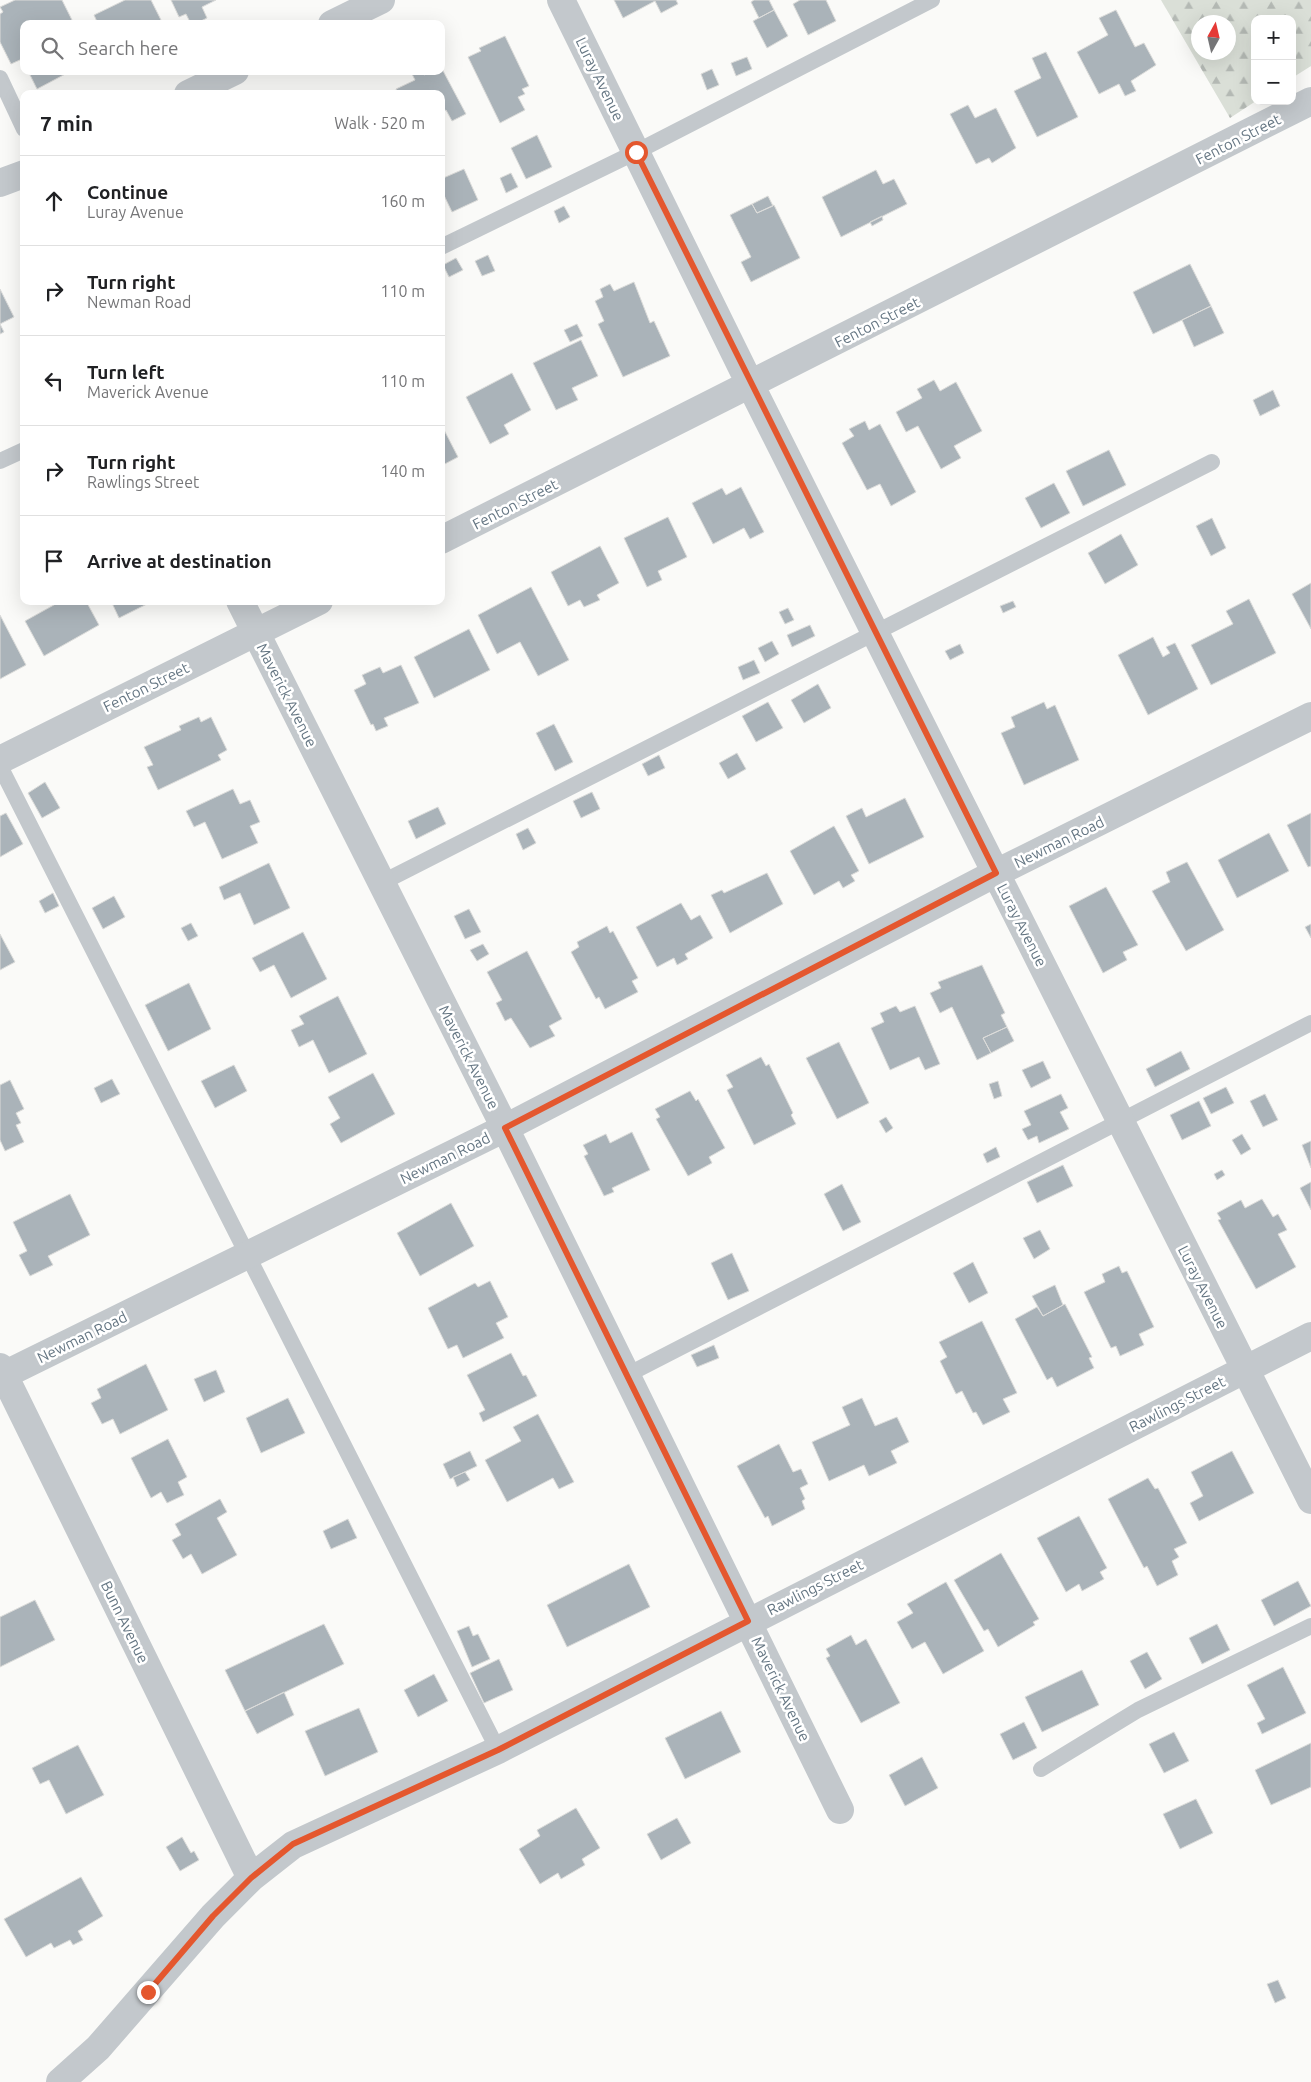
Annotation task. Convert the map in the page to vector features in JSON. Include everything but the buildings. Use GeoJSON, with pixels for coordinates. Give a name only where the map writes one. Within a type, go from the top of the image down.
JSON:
{"type":"FeatureCollection","features":[{"type":"Feature","properties":{"kind":"street"},"geometry":{"type":"LineString","coordinates":[[340,20],[381,0]]}},
{"type":"Feature","properties":{"kind":"street","name":"Luray Avenue"},"geometry":{"type":"LineString","coordinates":[[561,0],[751,386],[1311,1500]]}},
{"type":"Feature","properties":{"kind":"street"},"geometry":{"type":"LineString","coordinates":[[196,90],[226,75]]}},
{"type":"Feature","properties":{"kind":"street","name":"Fenton Street"},"geometry":{"type":"LineString","coordinates":[[445,538],[751,386],[1311,102]]}},
{"type":"Feature","properties":{"kind":"street"},"geometry":{"type":"LineString","coordinates":[[0,183],[20,176]]}},
{"type":"Feature","properties":{"kind":"street","name":"Maverick Avenue"},"geometry":{"type":"LineString","coordinates":[[242,605],[505,1128],[840,1810]]}},
{"type":"Feature","properties":{"kind":"street","name":"Fenton Street"},"geometry":{"type":"LineString","coordinates":[[0,760],[311,605]]}},
{"type":"Feature","properties":{"kind":"street","name":"Newman Road"},"geometry":{"type":"LineString","coordinates":[[2,1371],[248,1255],[505,1128],[996,873],[1311,716]]}},
{"type":"Feature","properties":{"kind":"street","name":"Rawlings Street"},"geometry":{"type":"LineString","coordinates":[[60,2082],[98,2048],[213,1916],[251,1878],[293,1844],[498,1750],[748,1621],[1311,1336]]}},
{"type":"Feature","properties":{"kind":"street","name":"Bunn Avenue"},"geometry":{"type":"LineString","coordinates":[[2,1371],[251,1878]]}},
{"type":"Feature","properties":{"kind":"lane"},"geometry":{"type":"LineString","coordinates":[[445,245],[636,152],[932,0]]}},
{"type":"Feature","properties":{"kind":"lane"},"geometry":{"type":"LineString","coordinates":[[0,78],[20,120]]}},
{"type":"Feature","properties":{"kind":"lane"},"geometry":{"type":"LineString","coordinates":[[0,461],[20,452]]}},
{"type":"Feature","properties":{"kind":"lane"},"geometry":{"type":"LineString","coordinates":[[381,883],[1212,462]]}},
{"type":"Feature","properties":{"kind":"lane"},"geometry":{"type":"LineString","coordinates":[[0,766],[498,1750]]}},
{"type":"Feature","properties":{"kind":"lane"},"geometry":{"type":"LineString","coordinates":[[627,1375],[1120,1120],[1311,1024]]}},
{"type":"Feature","properties":{"kind":"lane"},"geometry":{"type":"LineString","coordinates":[[1041,1770],[1138,1710],[1311,1626]]}},
{"type":"Feature","properties":{"kind":"green space"},"geometry":{"type":"Polygon","coordinates":[[[1161,0],[1311,0],[1311,66],[1296,75],[1296,15],[1251,15],[1251,104],[1230,118],[1196,60],[1236,60],[1236,15],[1191,15],[1191,51],[1161,0]]]}},
{"type":"Feature","properties":{"kind":"route"},"geometry":{"type":"LineString","coordinates":[[148,1992],[213,1916],[251,1878],[293,1844],[498,1750],[748,1621],[505,1128],[996,873],[751,386],[636,152]]}}]}
